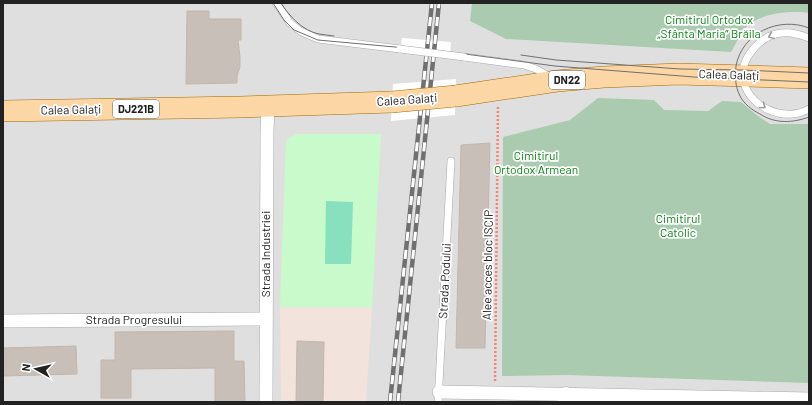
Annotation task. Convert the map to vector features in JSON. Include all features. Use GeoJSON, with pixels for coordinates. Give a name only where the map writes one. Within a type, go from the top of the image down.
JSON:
{"type":"FeatureCollection","features":[{"type":"Feature","properties":{"kind":"main road","name":"Calea Galați"},"geometry":{"type":"LineString","coordinates":[[3,111],[392,102],[456,96],[557,81],[604,77],[679,74],[809,78]]}},
{"type":"Feature","properties":{"kind":"street","name":"Strada Industriei"},"geometry":{"type":"LineString","coordinates":[[266,402],[268,106]]}},
{"type":"Feature","properties":{"kind":"street","name":"Strada Progresului"},"geometry":{"type":"LineString","coordinates":[[3,321],[266,320]]}},
{"type":"Feature","properties":{"kind":"street"},"geometry":{"type":"LineString","coordinates":[[439,397],[495,393],[566,398],[809,399]]}},
{"type":"Feature","properties":{"kind":"lane"},"geometry":{"type":"LineString","coordinates":[[276,3],[290,23],[300,31],[318,39],[524,66],[536,69],[557,81]]}},
{"type":"Feature","properties":{"kind":"lane"},"geometry":{"type":"LineString","coordinates":[[809,38],[784,32],[775,34],[757,45],[747,58],[743,70],[748,91],[758,103],[767,110],[784,114],[796,114],[809,109]]}},
{"type":"Feature","properties":{"kind":"lane","name":"Strada Podului"},"geometry":{"type":"LineString","coordinates":[[439,397],[451,161]]}},
{"type":"Feature","properties":{"kind":"path","name":"Alee acces bloc ISCIP"},"geometry":{"type":"LineString","coordinates":[[495,393],[498,90]]}},
{"type":"Feature","properties":{"kind":"shaded area"},"geometry":{"type":"Polygon","coordinates":[[[3,3],[809,3],[809,402],[3,402],[3,3]]]}},
{"type":"Feature","properties":{"kind":"shaded area"},"geometry":{"type":"Polygon","coordinates":[[[280,307],[372,307],[366,402],[281,402],[280,307]]]}},
{"type":"Feature","properties":{"kind":"green space","name":"Cimitirul Ortodox „Sfânta Maria” Brăila"},"geometry":{"type":"Polygon","coordinates":[[[472,3],[809,3],[809,13],[785,12],[759,18],[746,27],[731,52],[506,39],[470,21],[472,3]]]}},
{"type":"Feature","properties":{"kind":"green space","name":"Cimitirul Catolic"},"geometry":{"type":"Polygon","coordinates":[[[598,98],[654,100],[664,110],[708,111],[722,101],[741,102],[770,124],[809,124],[809,383],[567,375],[502,376],[503,137],[570,120],[598,98]]]}},
{"type":"Feature","properties":{"kind":"green space"},"geometry":{"type":"Polygon","coordinates":[[[296,134],[381,134],[372,307],[280,307],[286,140],[296,134]]]}},
{"type":"Feature","properties":{"kind":"green space"},"geometry":{"type":"Polygon","coordinates":[[[326,201],[353,202],[351,264],[325,264],[326,201]]]}},
{"type":"Feature","properties":{"kind":"pier"},"geometry":{"type":"Polygon","coordinates":[[[402,38],[451,42],[450,56],[400,51],[402,38]]]}},
{"type":"Feature","properties":{"kind":"pier"},"geometry":{"type":"Polygon","coordinates":[[[456,79],[455,115],[391,121],[393,84],[456,79]]]}},
{"type":"Feature","properties":{"kind":"building"},"geometry":{"type":"Polygon","coordinates":[[[187,11],[209,11],[209,19],[241,19],[241,40],[238,40],[240,67],[237,76],[237,83],[186,84],[187,11]]]}},
{"type":"Feature","properties":{"kind":"building"},"geometry":{"type":"Polygon","coordinates":[[[490,143],[485,348],[456,348],[461,145],[490,143]]]}},
{"type":"Feature","properties":{"kind":"building"},"geometry":{"type":"Polygon","coordinates":[[[234,331],[234,361],[244,361],[245,402],[215,402],[215,368],[131,369],[131,398],[101,398],[101,360],[115,360],[115,332],[234,331]]]}},
{"type":"Feature","properties":{"kind":"building"},"geometry":{"type":"Polygon","coordinates":[[[297,341],[324,342],[323,402],[296,402],[297,341]]]}},
{"type":"Feature","properties":{"kind":"building"},"geometry":{"type":"Polygon","coordinates":[[[76,346],[77,374],[3,376],[3,348],[76,346]]]}},
{"type":"Feature","properties":{"kind":"tram line"},"geometry":{"type":"LineString","coordinates":[[273,3],[284,20],[294,30],[318,40],[450,52],[555,66],[694,77],[809,82]]}},
{"type":"Feature","properties":{"kind":"tram line"},"geometry":{"type":"LineString","coordinates":[[281,3],[292,18],[307,30],[319,34],[334,36]]}},
{"type":"Feature","properties":{"kind":"tram line"},"geometry":{"type":"LineString","coordinates":[[809,28],[786,24],[774,26],[764,30],[754,36],[746,44],[740,54],[736,66],[736,85],[738,92],[751,109],[772,120],[784,122],[809,117]]}},
{"type":"Feature","properties":{"kind":"tram line"},"geometry":{"type":"LineString","coordinates":[[521,55],[556,60],[680,69],[809,73]]}},
{"type":"Feature","properties":{"kind":"railway"},"geometry":{"type":"LineString","coordinates":[[390,402],[432,3]]}},
{"type":"Feature","properties":{"kind":"railway"},"geometry":{"type":"LineString","coordinates":[[398,402],[439,3]]}},
{"type":"Feature","properties":{"kind":"park label","name":"Cimitirul Ortodox Armean"},"geometry":{"type":"Point","coordinates":[536,163]}}]}
